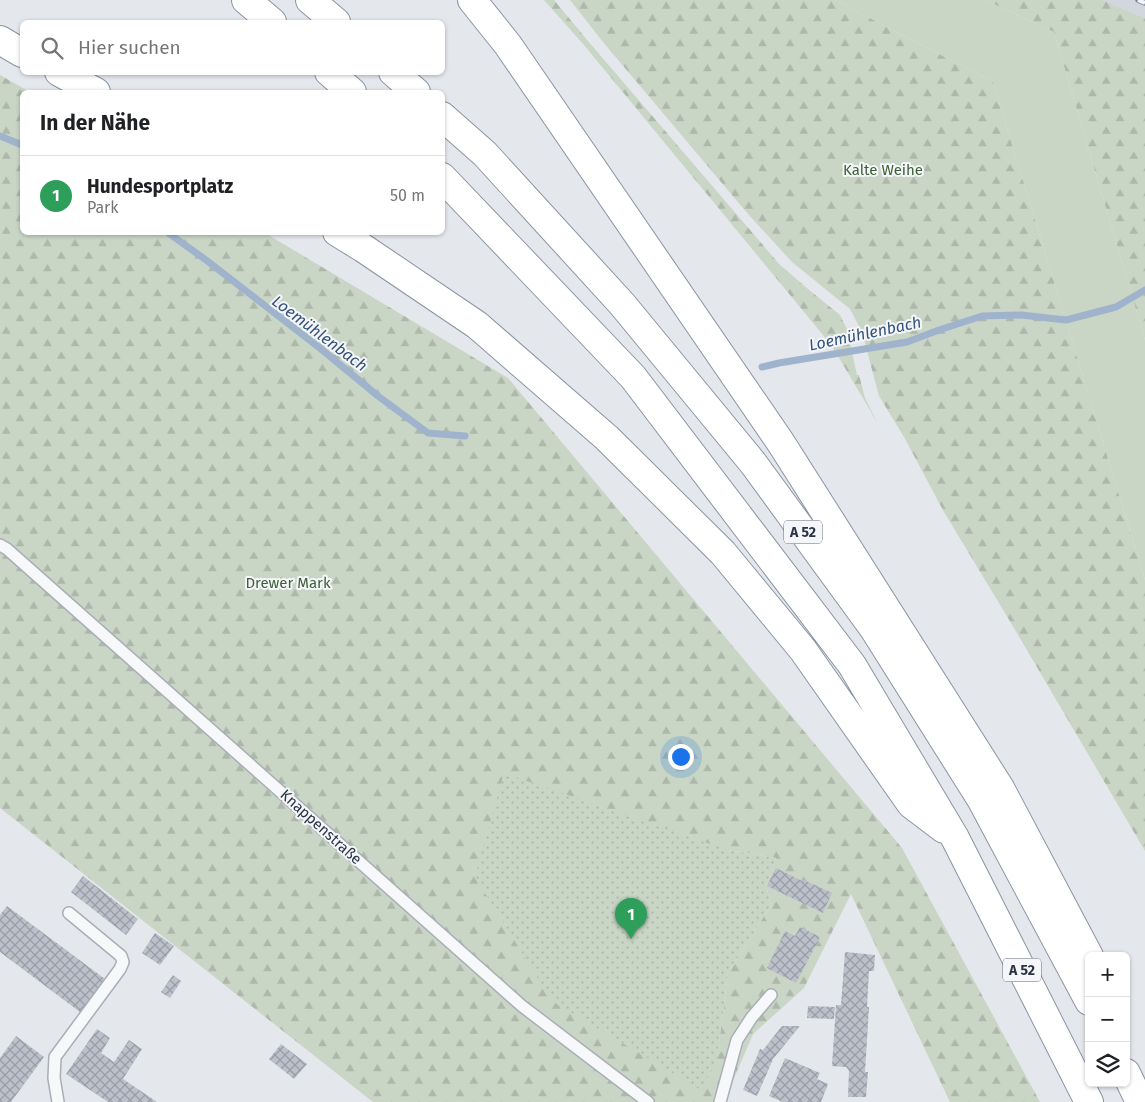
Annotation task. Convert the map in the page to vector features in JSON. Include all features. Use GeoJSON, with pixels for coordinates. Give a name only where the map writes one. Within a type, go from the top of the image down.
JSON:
{"type":"FeatureCollection","features":[{"type":"Feature","properties":{"kind":"highway"},"geometry":{"type":"LineString","coordinates":[[246,0],[270,20]]}},
{"type":"Feature","properties":{"kind":"highway"},"geometry":{"type":"LineString","coordinates":[[310,0],[334,20]]}},
{"type":"Feature","properties":{"kind":"highway"},"geometry":{"type":"LineString","coordinates":[[472,0],[508,45],[781,443],[1000,788],[1087,952]]}},
{"type":"Feature","properties":{"kind":"highway"},"geometry":{"type":"LineString","coordinates":[[0,40],[20,51]]}},
{"type":"Feature","properties":{"kind":"highway"},"geometry":{"type":"LineString","coordinates":[[65,75],[92,90]]}},
{"type":"Feature","properties":{"kind":"highway"},"geometry":{"type":"LineString","coordinates":[[332,75],[350,90]]}},
{"type":"Feature","properties":{"kind":"highway"},"geometry":{"type":"LineString","coordinates":[[396,75],[414,90]]}},
{"type":"Feature","properties":{"kind":"highway","name":"A 52"},"geometry":{"type":"LineString","coordinates":[[445,119],[485,154],[622,304],[753,463],[874,629],[981,799],[1087,997]]}},
{"type":"Feature","properties":{"kind":"highway","name":"A 52"},"geometry":{"type":"LineString","coordinates":[[445,180],[633,377],[852,665],[955,838],[1089,1102]]}},
{"type":"Feature","properties":{"kind":"highway"},"geometry":{"type":"LineString","coordinates":[[342,235],[477,325],[607,438],[723,553],[803,650],[911,804],[955,838]]}},
{"type":"Feature","properties":{"kind":"highway"},"geometry":{"type":"LineString","coordinates":[[1130,1081],[1140,1102]]}},
{"type":"Feature","properties":{"kind":"lane","name":"Knappenstraße"},"geometry":{"type":"LineString","coordinates":[[0,545],[7,548],[522,1006],[648,1102]]}},
{"type":"Feature","properties":{"kind":"lane"},"geometry":{"type":"LineString","coordinates":[[58,1102],[54,1078],[55,1057],[120,969],[123,962],[121,956],[69,913]]}},
{"type":"Feature","properties":{"kind":"lane"},"geometry":{"type":"LineString","coordinates":[[720,1102],[737,1040],[749,1021],[771,995]]}},
{"type":"Feature","properties":{"kind":"shaded area"},"geometry":{"type":"Polygon","coordinates":[[[1102,0],[1145,0],[1145,18],[1102,0]]]}},
{"type":"Feature","properties":{"kind":"green space"},"geometry":{"type":"Polygon","coordinates":[[[544,0],[554,0],[780,265],[840,315],[847,329],[857,375],[859,375],[865,398],[877,422],[832,346],[584,45],[544,0]]]}},
{"type":"Feature","properties":{"kind":"green space","name":"Kalte Weihe"},"geometry":{"type":"Polygon","coordinates":[[[570,0],[835,0],[993,82],[1145,580],[1145,851],[944,512],[904,437],[879,396],[862,332],[850,309],[792,262],[748,214],[570,0]]]}},
{"type":"Feature","properties":{"kind":"green space"},"geometry":{"type":"Polygon","coordinates":[[[835,0],[985,0],[1054,32],[1145,340],[1145,580],[993,82],[835,0]]]}},
{"type":"Feature","properties":{"kind":"green space"},"geometry":{"type":"Polygon","coordinates":[[[985,0],[1102,0],[1145,18],[1145,340],[1054,32],[985,0]]]}},
{"type":"Feature","properties":{"kind":"green space","name":"Drewer Mark"},"geometry":{"type":"Polygon","coordinates":[[[0,75],[26,90],[20,90],[20,235],[268,235],[508,378],[902,848],[1040,1102],[950,1102],[851,894],[804,988],[753,1034],[724,1102],[373,1102],[0,808],[0,75]],[[728,850],[717,1058],[728,973],[771,905],[766,886],[776,858],[728,850]]]}},
{"type":"Feature","properties":{"kind":"green space"},"geometry":{"type":"Polygon","coordinates":[[[504,773],[728,850],[776,858],[766,886],[771,905],[728,973],[717,1058],[701,1090],[552,1001],[475,877],[504,773]]]}},
{"type":"Feature","properties":{"kind":"building"},"geometry":{"type":"Polygon","coordinates":[[[776,868],[832,893],[823,913],[767,886],[776,868]]]}},
{"type":"Feature","properties":{"kind":"building"},"geometry":{"type":"Polygon","coordinates":[[[83,876],[138,919],[126,935],[71,892],[83,876]]]}},
{"type":"Feature","properties":{"kind":"building"},"geometry":{"type":"Polygon","coordinates":[[[7,906],[105,979],[80,1012],[0,952],[0,915],[7,906]]]}},
{"type":"Feature","properties":{"kind":"building"},"geometry":{"type":"Polygon","coordinates":[[[800,927],[820,937],[796,983],[767,968],[785,931],[795,936],[800,927]]]}},
{"type":"Feature","properties":{"kind":"building"},"geometry":{"type":"Polygon","coordinates":[[[155,933],[174,946],[160,965],[142,953],[155,933]]]}},
{"type":"Feature","properties":{"kind":"building"},"geometry":{"type":"Polygon","coordinates":[[[845,952],[875,955],[874,971],[869,971],[865,1072],[868,1072],[866,1097],[848,1097],[849,1071],[846,1067],[832,1066],[836,1005],[841,1005],[845,952]]]}},
{"type":"Feature","properties":{"kind":"building"},"geometry":{"type":"Polygon","coordinates":[[[173,975],[181,981],[170,998],[161,992],[173,975]]]}},
{"type":"Feature","properties":{"kind":"building"},"geometry":{"type":"Polygon","coordinates":[[[808,1006],[835,1007],[834,1019],[807,1018],[808,1006]]]}},
{"type":"Feature","properties":{"kind":"building"},"geometry":{"type":"Polygon","coordinates":[[[782,1026],[800,1026],[773,1059],[757,1096],[743,1090],[760,1049],[763,1050],[782,1026]]]}},
{"type":"Feature","properties":{"kind":"building"},"geometry":{"type":"Polygon","coordinates":[[[97,1029],[110,1038],[101,1053],[114,1062],[129,1040],[142,1049],[123,1079],[157,1102],[108,1102],[66,1074],[97,1029]]]}},
{"type":"Feature","properties":{"kind":"building"},"geometry":{"type":"Polygon","coordinates":[[[16,1036],[44,1057],[11,1102],[0,1102],[0,1058],[16,1036]]]}},
{"type":"Feature","properties":{"kind":"building"},"geometry":{"type":"Polygon","coordinates":[[[281,1044],[307,1064],[294,1079],[269,1059],[281,1044]]]}},
{"type":"Feature","properties":{"kind":"building"},"geometry":{"type":"Polygon","coordinates":[[[785,1058],[820,1073],[817,1079],[828,1084],[821,1102],[783,1102],[769,1096],[785,1058]]]}},
{"type":"Feature","properties":{"kind":"waterway","name":"Loemühlenbach"},"geometry":{"type":"LineString","coordinates":[[0,136],[20,144]]}},
{"type":"Feature","properties":{"kind":"waterway","name":"Loemühlenbach"},"geometry":{"type":"LineString","coordinates":[[171,235],[428,433],[465,436]]}},
{"type":"Feature","properties":{"kind":"waterway","name":"Loemühlenbach"},"geometry":{"type":"LineString","coordinates":[[762,367],[907,342],[982,316],[1021,315],[1066,320],[1116,307],[1145,290]]}},
{"type":"Feature","properties":{"kind":"railway"},"geometry":{"type":"LineString","coordinates":[[1138,0],[1145,3]]}},
{"type":"Feature","properties":{"kind":"place","name":"Hundesportplatz"},"geometry":{"type":"Point","coordinates":[631,939]}}]}
